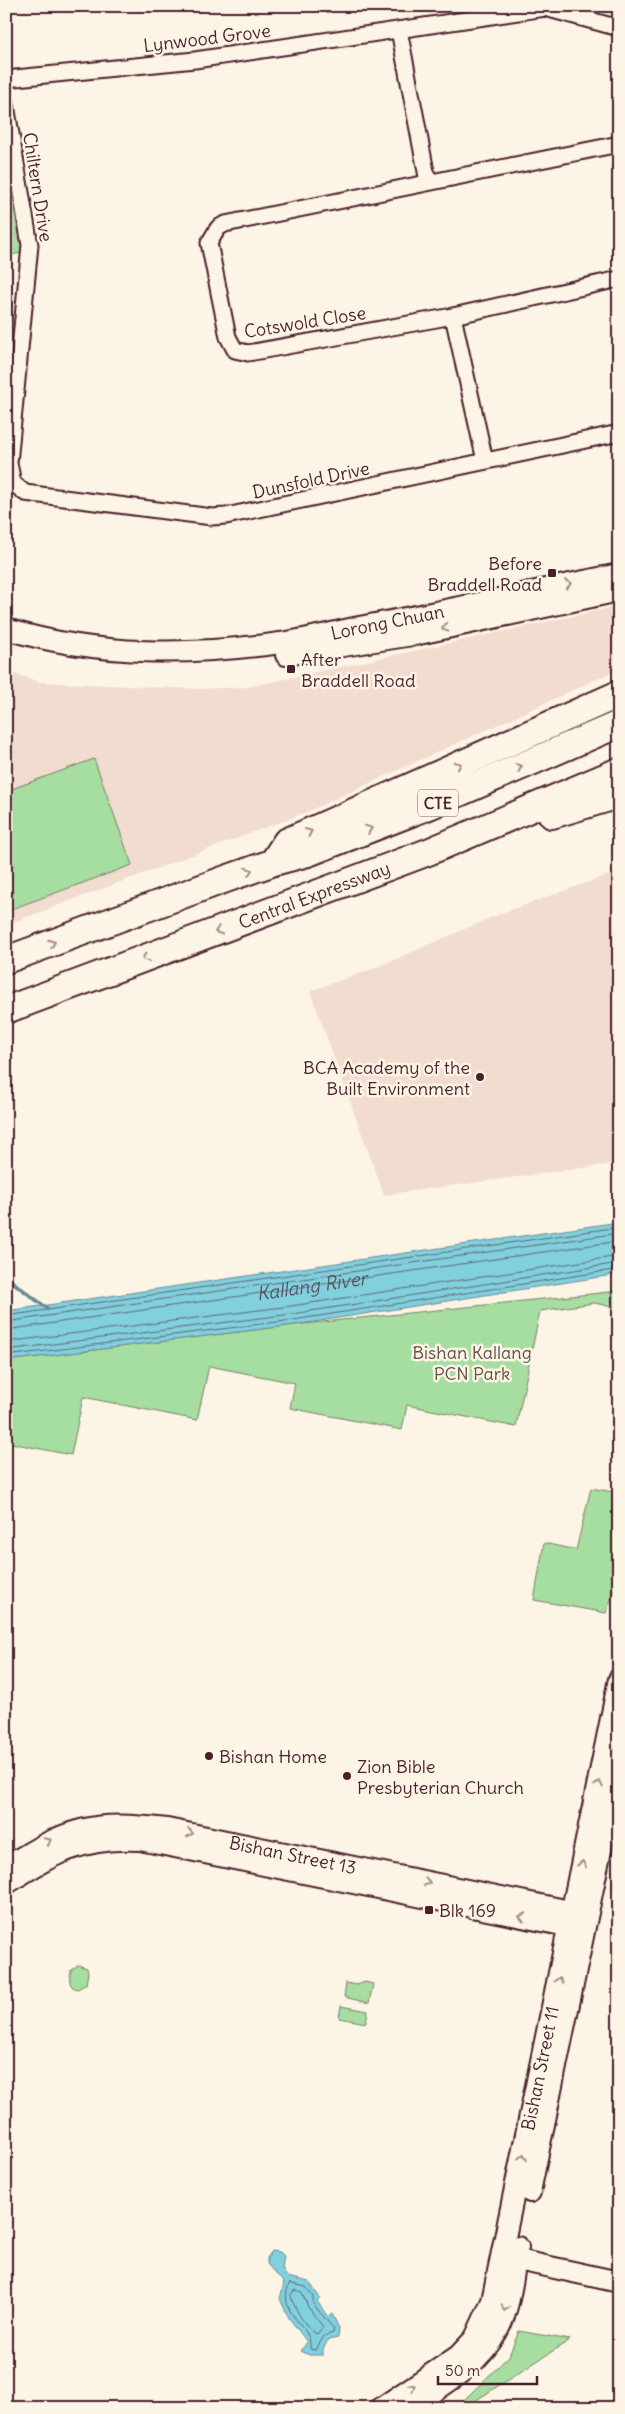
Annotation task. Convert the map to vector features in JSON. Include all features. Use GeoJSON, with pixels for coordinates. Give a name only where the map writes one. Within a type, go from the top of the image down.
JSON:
{"type":"FeatureCollection","features":[{"type":"Feature","properties":{"kind":"highway"},"geometry":{"type":"LineString","coordinates":[[274,862],[286,842],[619,694]]}},
{"type":"Feature","properties":{"kind":"highway","name":"CTE"},"geometry":{"type":"LineString","coordinates":[[6,960],[274,862],[308,853],[429,806],[619,724]]}},
{"type":"Feature","properties":{"kind":"highway","name":"Central Expressway"},"geometry":{"type":"LineString","coordinates":[[6,1010],[428,852],[619,771]]}},
{"type":"Feature","properties":{"kind":"highway"},"geometry":{"type":"LineString","coordinates":[[428,852],[619,795]]}},
{"type":"Feature","properties":{"kind":"street","name":"Lynwood Grove"},"geometry":{"type":"LineString","coordinates":[[6,79],[194,60],[545,7],[619,28]]}},
{"type":"Feature","properties":{"kind":"street"},"geometry":{"type":"LineString","coordinates":[[399,30],[428,182]]}},
{"type":"Feature","properties":{"kind":"street","name":"Chiltern Drive"},"geometry":{"type":"LineString","coordinates":[[6,105],[30,244],[9,463],[12,482]]}},
{"type":"Feature","properties":{"kind":"street","name":"Cotswold Close"},"geometry":{"type":"LineString","coordinates":[[619,144],[225,224],[212,235],[210,252],[228,338],[235,350],[248,353],[453,316],[619,279]]}},
{"type":"Feature","properties":{"kind":"street"},"geometry":{"type":"LineString","coordinates":[[453,316],[485,461]]}},
{"type":"Feature","properties":{"kind":"street","name":"Dunsfold Drive"},"geometry":{"type":"LineString","coordinates":[[12,482],[25,493],[212,517],[226,516],[619,433]]}},
{"type":"Feature","properties":{"kind":"street","name":"Lorong Chuan"},"geometry":{"type":"LineString","coordinates":[[6,629],[68,645],[101,649],[171,653],[230,649],[290,642],[619,574]]}},
{"type":"Feature","properties":{"kind":"street","name":"Lorong Chuan"},"geometry":{"type":"LineString","coordinates":[[6,643],[57,655],[109,663],[163,665],[226,662],[341,647],[419,634],[619,591]]}},
{"type":"Feature","properties":{"kind":"street","name":"Bishan Street 11"},"geometry":{"type":"LineString","coordinates":[[409,2408],[462,2373],[484,2351],[501,2320],[507,2303],[509,2258],[578,1920],[619,1679]]}},
{"type":"Feature","properties":{"kind":"street","name":"Bishan Street 11"},"geometry":{"type":"LineString","coordinates":[[578,1920],[619,1763]]}},
{"type":"Feature","properties":{"kind":"street","name":"Bishan Street 13"},"geometry":{"type":"LineString","coordinates":[[6,1867],[42,1845],[69,1832],[123,1824],[167,1829],[578,1920]]}},
{"type":"Feature","properties":{"kind":"street","name":"Bishan Street 13"},"geometry":{"type":"LineString","coordinates":[[6,1884],[49,1857],[77,1846],[105,1840],[140,1840],[578,1920]]}},
{"type":"Feature","properties":{"kind":"street"},"geometry":{"type":"LineString","coordinates":[[509,2258],[619,2282]]}},
{"type":"Feature","properties":{"kind":"street","name":"Bishan Street 11"},"geometry":{"type":"LineString","coordinates":[[381,2408],[458,2356],[475,2338],[509,2258]]}},
{"type":"Feature","properties":{"kind":"shaded area"},"geometry":{"type":"Polygon","coordinates":[[[619,606],[619,669],[307,812],[6,925],[6,671],[40,682],[198,689],[248,687],[619,606]]]}},
{"type":"Feature","properties":{"kind":"shaded area","name":"BCA Academy of the Built Environment"},"geometry":{"type":"Polygon","coordinates":[[[619,871],[619,1163],[384,1195],[310,991],[375,968],[497,915],[619,871]]]}},
{"type":"Feature","properties":{"kind":"shaded area"},"geometry":{"type":"Polygon","coordinates":[[[619,1851],[619,1893],[610,1891],[619,1851]]]}},
{"type":"Feature","properties":{"kind":"green space"},"geometry":{"type":"Polygon","coordinates":[[[14,196],[22,242],[21,253],[6,256],[6,198],[14,196]]]}},
{"type":"Feature","properties":{"kind":"green space"},"geometry":{"type":"Polygon","coordinates":[[[94,759],[132,865],[6,911],[6,791],[94,759]]]}},
{"type":"Feature","properties":{"kind":"green space","name":"Bishan Kallang PCN Park"},"geometry":{"type":"Polygon","coordinates":[[[619,1291],[619,1308],[594,1303],[540,1311],[516,1427],[407,1405],[402,1430],[290,1408],[295,1383],[209,1366],[197,1420],[83,1397],[71,1455],[6,1442],[6,1361],[294,1325],[619,1291]]]}},
{"type":"Feature","properties":{"kind":"green space"},"geometry":{"type":"Polygon","coordinates":[[[591,1488],[619,1493],[619,1578],[606,1613],[534,1600],[544,1543],[576,1550],[591,1488]]]}},
{"type":"Feature","properties":{"kind":"green space"},"geometry":{"type":"Polygon","coordinates":[[[78,1965],[87,1968],[88,1973],[86,1984],[78,1989],[72,1987],[70,1979],[71,1970],[78,1965]]]}},
{"type":"Feature","properties":{"kind":"green space"},"geometry":{"type":"Polygon","coordinates":[[[365,1982],[373,1984],[369,2003],[344,1997],[346,1983],[357,1985],[365,1982]]]}},
{"type":"Feature","properties":{"kind":"green space"},"geometry":{"type":"Polygon","coordinates":[[[341,2006],[368,2011],[366,2023],[339,2018],[341,2006]]]}},
{"type":"Feature","properties":{"kind":"green space"},"geometry":{"type":"Polygon","coordinates":[[[519,2331],[570,2340],[464,2408],[462,2402],[509,2356],[519,2331]]]}},
{"type":"Feature","properties":{"kind":"water","name":"Kallang River"},"geometry":{"type":"Polygon","coordinates":[[[619,1222],[619,1274],[294,1325],[6,1361],[6,1311],[619,1222]]]}},
{"type":"Feature","properties":{"kind":"water"},"geometry":{"type":"Polygon","coordinates":[[[272,2251],[280,2252],[284,2256],[282,2269],[287,2277],[309,2282],[320,2298],[317,2301],[328,2317],[332,2314],[339,2328],[338,2338],[328,2340],[323,2349],[323,2355],[309,2355],[301,2351],[307,2342],[289,2318],[280,2299],[284,2283],[267,2264],[267,2258],[272,2251]]]}},
{"type":"Feature","properties":{"kind":"waterway"},"geometry":{"type":"LineString","coordinates":[[6,1277],[48,1309]]}},
{"type":"Feature","properties":{"kind":"place","name":"Before Braddell Road"},"geometry":{"type":"Point","coordinates":[552,573]}},
{"type":"Feature","properties":{"kind":"place","name":"After Braddell Road"},"geometry":{"type":"Point","coordinates":[291,669]}},
{"type":"Feature","properties":{"kind":"place","name":"BCA Academy of the Built Environment"},"geometry":{"type":"Point","coordinates":[480,1077]}},
{"type":"Feature","properties":{"kind":"place","name":"Bishan Home"},"geometry":{"type":"Point","coordinates":[209,1756]}},
{"type":"Feature","properties":{"kind":"place","name":"Zion Bible Presbyterian Church"},"geometry":{"type":"Point","coordinates":[347,1776]}},
{"type":"Feature","properties":{"kind":"place","name":"Blk 169"},"geometry":{"type":"Point","coordinates":[429,1910]}}]}
